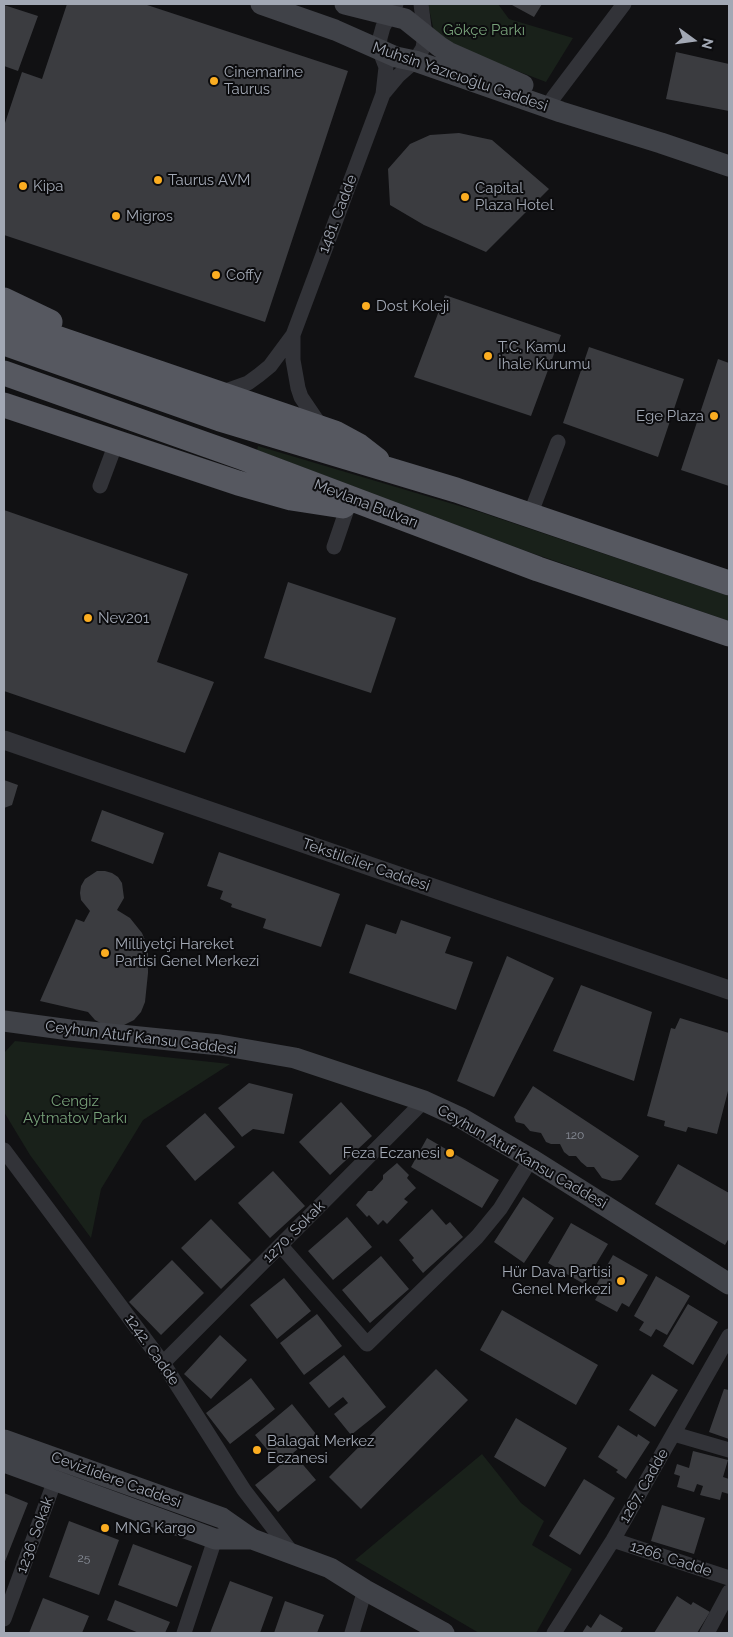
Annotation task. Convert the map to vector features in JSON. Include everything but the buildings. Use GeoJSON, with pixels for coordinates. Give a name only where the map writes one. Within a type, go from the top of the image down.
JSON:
{"type":"FeatureCollection","features":[{"type":"Feature","properties":{"kind":"highway"},"geometry":{"type":"LineString","coordinates":[[4,300],[58,327],[76,345]]}},
{"type":"Feature","properties":{"kind":"highway"},"geometry":{"type":"LineString","coordinates":[[4,320],[335,433],[359,446],[385,469]]}},
{"type":"Feature","properties":{"kind":"highway"},"geometry":{"type":"LineString","coordinates":[[4,343],[220,420],[530,515],[729,583]]}},
{"type":"Feature","properties":{"kind":"highway","name":"Mevlana Bulvarı"},"geometry":{"type":"LineString","coordinates":[[4,373],[241,457],[359,506],[729,634]]}},
{"type":"Feature","properties":{"kind":"highway"},"geometry":{"type":"LineString","coordinates":[[4,405],[238,483],[322,504],[359,506]]}},
{"type":"Feature","properties":{"kind":"main road","name":"Muhsin Yazıcıoğlu Caddesi"},"geometry":{"type":"LineString","coordinates":[[261,4],[335,30],[396,57],[555,102]]}},
{"type":"Feature","properties":{"kind":"main road","name":"Muhsin Yazıcıoğlu Caddesi"},"geometry":{"type":"LineString","coordinates":[[345,4],[394,9],[440,47],[464,60],[555,102],[729,166]]}},
{"type":"Feature","properties":{"kind":"main road","name":"Ceyhun Atuf Kansu Caddesi"},"geometry":{"type":"LineString","coordinates":[[4,1021],[70,1030],[220,1045],[295,1058],[424,1101],[461,1118],[531,1159],[729,1284]]}},
{"type":"Feature","properties":{"kind":"main road","name":"Cevizlidere Caddesi"},"geometry":{"type":"LineString","coordinates":[[4,1440],[222,1518],[252,1539],[330,1568],[365,1590],[444,1633]]}},
{"type":"Feature","properties":{"kind":"main road","name":"Cevizlidere Caddesi"},"geometry":{"type":"LineString","coordinates":[[4,1462],[215,1539],[252,1539]]}},
{"type":"Feature","properties":{"kind":"street","name":"1481. Cadde"},"geometry":{"type":"LineString","coordinates":[[383,94],[398,76],[415,61],[423,48],[425,35],[421,4]]}},
{"type":"Feature","properties":{"kind":"street"},"geometry":{"type":"LineString","coordinates":[[555,102],[565,80],[576,69],[624,4]]}},
{"type":"Feature","properties":{"kind":"street","name":"1481. Cadde"},"geometry":{"type":"LineString","coordinates":[[220,393],[248,383],[259,375],[270,366],[293,335],[383,94],[386,67],[379,49],[383,27],[394,9]]}},
{"type":"Feature","properties":{"kind":"street","name":"1481. Cadde"},"geometry":{"type":"LineString","coordinates":[[293,335],[298,388],[301,396],[323,429]]}},
{"type":"Feature","properties":{"kind":"street"},"geometry":{"type":"LineString","coordinates":[[100,486],[116,442]]}},
{"type":"Feature","properties":{"kind":"street"},"geometry":{"type":"LineString","coordinates":[[530,515],[558,442]]}},
{"type":"Feature","properties":{"kind":"street"},"geometry":{"type":"LineString","coordinates":[[334,547],[359,506]]}},
{"type":"Feature","properties":{"kind":"street","name":"Tekstilciler Caddesi"},"geometry":{"type":"LineString","coordinates":[[4,740],[729,990]]}},
{"type":"Feature","properties":{"kind":"street","name":"1270. Sokak"},"geometry":{"type":"LineString","coordinates":[[163,1363],[424,1101]]}},
{"type":"Feature","properties":{"kind":"street","name":"1242. Cadde"},"geometry":{"type":"LineString","coordinates":[[4,1150],[163,1363],[244,1490],[293,1554]]}},
{"type":"Feature","properties":{"kind":"street"},"geometry":{"type":"LineString","coordinates":[[281,1246],[367,1344],[477,1237],[500,1209],[531,1159]]}},
{"type":"Feature","properties":{"kind":"street","name":"1267. Cadde"},"geometry":{"type":"LineString","coordinates":[[554,1633],[613,1540],[729,1336]]}},
{"type":"Feature","properties":{"kind":"street"},"geometry":{"type":"LineString","coordinates":[[674,1434],[729,1450]]}},
{"type":"Feature","properties":{"kind":"street","name":"1236. Sokak"},"geometry":{"type":"LineString","coordinates":[[4,1619],[55,1480]]}},
{"type":"Feature","properties":{"kind":"street"},"geometry":{"type":"LineString","coordinates":[[184,1633],[215,1539]]}},
{"type":"Feature","properties":{"kind":"street","name":"1266. Cadde"},"geometry":{"type":"LineString","coordinates":[[613,1540],[729,1578]]}},
{"type":"Feature","properties":{"kind":"street"},"geometry":{"type":"LineString","coordinates":[[352,1633],[365,1590]]}},
{"type":"Feature","properties":{"kind":"street"},"geometry":{"type":"LineString","coordinates":[[707,1633],[729,1592]]}},
{"type":"Feature","properties":{"kind":"green space","name":"Gökçe Parkı"},"geometry":{"type":"Polygon","coordinates":[[[428,4],[498,4],[509,19],[573,38],[546,82],[442,42],[435,36],[428,4]]]}},
{"type":"Feature","properties":{"kind":"green space"},"geometry":{"type":"Polygon","coordinates":[[[258,446],[480,512],[729,596],[729,621],[526,551],[257,450],[258,446]]]}},
{"type":"Feature","properties":{"kind":"green space","name":"Cengiz Aytmatov Parkı"},"geometry":{"type":"Polygon","coordinates":[[[15,1041],[230,1064],[143,1120],[101,1189],[91,1238],[30,1155],[4,1112],[4,1053],[15,1041]]]}},
{"type":"Feature","properties":{"kind":"green space"},"geometry":{"type":"Polygon","coordinates":[[[482,1454],[521,1503],[544,1521],[532,1545],[572,1569],[536,1633],[479,1633],[355,1560],[482,1454]]]}},
{"type":"Feature","properties":{"kind":"place","name":"Cinemarine Taurus"},"geometry":{"type":"Point","coordinates":[214,81]}},
{"type":"Feature","properties":{"kind":"place","name":"Taurus AVM"},"geometry":{"type":"Point","coordinates":[158,180]}},
{"type":"Feature","properties":{"kind":"place","name":"Kipa"},"geometry":{"type":"Point","coordinates":[23,186]}},
{"type":"Feature","properties":{"kind":"place","name":"Capital Plaza Hotel"},"geometry":{"type":"Point","coordinates":[465,197]}},
{"type":"Feature","properties":{"kind":"place","name":"Migros"},"geometry":{"type":"Point","coordinates":[116,216]}},
{"type":"Feature","properties":{"kind":"place","name":"Coffy"},"geometry":{"type":"Point","coordinates":[216,275]}},
{"type":"Feature","properties":{"kind":"place","name":"Dost Koleji"},"geometry":{"type":"Point","coordinates":[366,306]}},
{"type":"Feature","properties":{"kind":"place","name":"T.C. Kamu İhale Kurumu"},"geometry":{"type":"Point","coordinates":[488,356]}},
{"type":"Feature","properties":{"kind":"place","name":"Ege Plaza"},"geometry":{"type":"Point","coordinates":[714,416]}},
{"type":"Feature","properties":{"kind":"place","name":"Nev201"},"geometry":{"type":"Point","coordinates":[88,618]}},
{"type":"Feature","properties":{"kind":"place","name":"Milliyetçi Hareket Partisi Genel Merkezi"},"geometry":{"type":"Point","coordinates":[105,953]}},
{"type":"Feature","properties":{"kind":"place","name":"Feza Eczanesi"},"geometry":{"type":"Point","coordinates":[450,1153]}},
{"type":"Feature","properties":{"kind":"place","name":"Hür Dava Partisi Genel Merkezi"},"geometry":{"type":"Point","coordinates":[621,1281]}},
{"type":"Feature","properties":{"kind":"place","name":"Balagat Merkez Eczanesi"},"geometry":{"type":"Point","coordinates":[257,1450]}},
{"type":"Feature","properties":{"kind":"place","name":"MNG Kargo"},"geometry":{"type":"Point","coordinates":[105,1528]}}]}
